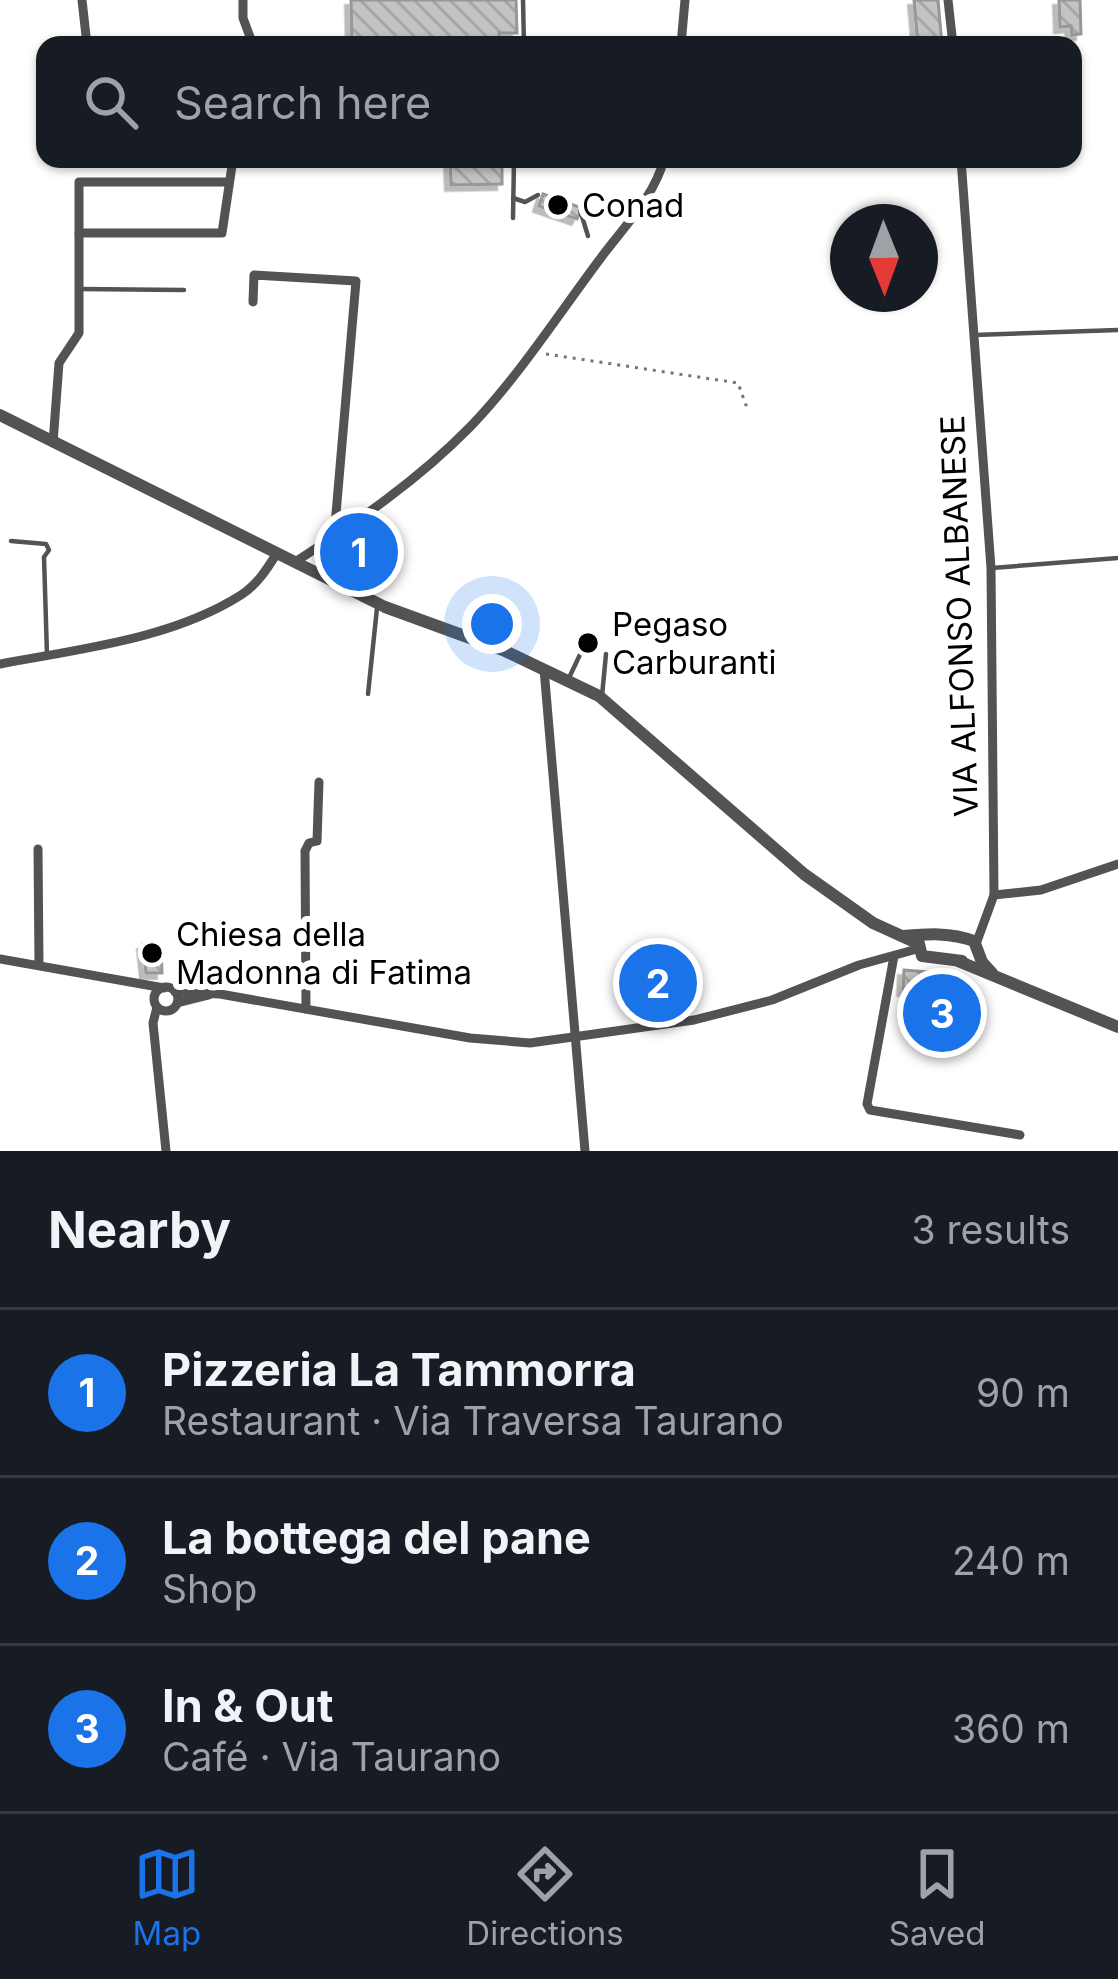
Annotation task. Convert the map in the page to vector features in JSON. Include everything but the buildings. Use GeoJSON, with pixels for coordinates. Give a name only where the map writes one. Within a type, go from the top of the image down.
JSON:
{"type":"FeatureCollection","features":[{"type":"Feature","properties":{"kind":"street"},"geometry":{"type":"LineString","coordinates":[[82,0],[86,36]]}},
{"type":"Feature","properties":{"kind":"street"},"geometry":{"type":"LineString","coordinates":[[242,0],[251,36]]}},
{"type":"Feature","properties":{"kind":"street"},"geometry":{"type":"LineString","coordinates":[[682,36],[686,0]]}},
{"type":"Feature","properties":{"kind":"street"},"geometry":{"type":"LineString","coordinates":[[949,0],[951,36]]}},
{"type":"Feature","properties":{"kind":"street"},"geometry":{"type":"LineString","coordinates":[[79,233],[222,233],[231,168]]}},
{"type":"Feature","properties":{"kind":"street"},"geometry":{"type":"LineString","coordinates":[[296,562],[396,492],[469,428],[534,348],[662,168]]}},
{"type":"Feature","properties":{"kind":"street","name":"VIA ALFONSO ALBANESE"},"geometry":{"type":"LineString","coordinates":[[962,168],[991,568],[994,895],[985,926],[973,945]]}},
{"type":"Feature","properties":{"kind":"street"},"geometry":{"type":"LineString","coordinates":[[53,443],[58,363],[79,333],[79,182],[229,182]]}},
{"type":"Feature","properties":{"kind":"street"},"geometry":{"type":"LineString","coordinates":[[253,302],[254,275],[356,281],[334,537]]}},
{"type":"Feature","properties":{"kind":"street"},"geometry":{"type":"LineString","coordinates":[[0,415],[277,553],[331,575],[376,602],[544,669],[602,698],[804,874],[898,935],[1118,1027]]}},
{"type":"Feature","properties":{"kind":"street"},"geometry":{"type":"LineString","coordinates":[[0,664],[109,643],[199,616],[243,594],[262,577],[277,553]]}},
{"type":"Feature","properties":{"kind":"street"},"geometry":{"type":"LineString","coordinates":[[544,669],[585,1151]]}},
{"type":"Feature","properties":{"kind":"street"},"geometry":{"type":"LineString","coordinates":[[306,1009],[305,851],[317,841],[319,782]]}},
{"type":"Feature","properties":{"kind":"street"},"geometry":{"type":"LineString","coordinates":[[38,849],[39,965]]}},
{"type":"Feature","properties":{"kind":"street"},"geometry":{"type":"LineString","coordinates":[[994,895],[1041,890],[1118,864]]}},
{"type":"Feature","properties":{"kind":"street"},"geometry":{"type":"LineString","coordinates":[[898,935],[892,999],[867,1104],[870,1111],[1020,1135]]}},
{"type":"Feature","properties":{"kind":"street"},"geometry":{"type":"LineString","coordinates":[[155,1004],[220,994],[470,1038],[530,1043],[772,1000],[920,946],[973,945]]}},
{"type":"Feature","properties":{"kind":"street"},"geometry":{"type":"LineString","coordinates":[[958,961],[974,958],[973,945]]}},
{"type":"Feature","properties":{"kind":"street"},"geometry":{"type":"LineString","coordinates":[[973,945],[997,977]]}},
{"type":"Feature","properties":{"kind":"street"},"geometry":{"type":"LineString","coordinates":[[0,959],[137,981],[172,998]]}},
{"type":"Feature","properties":{"kind":"street"},"geometry":{"type":"LineString","coordinates":[[137,981],[155,1004]]}},
{"type":"Feature","properties":{"kind":"street"},"geometry":{"type":"LineString","coordinates":[[166,1151],[153,1023],[155,993],[172,998]]}},
{"type":"Feature","properties":{"kind":"street"},"geometry":{"type":"LineString","coordinates":[[157,1051],[172,998]]}},
{"type":"Feature","properties":{"kind":"lane"},"geometry":{"type":"LineString","coordinates":[[523,0],[524,36]]}},
{"type":"Feature","properties":{"kind":"lane"},"geometry":{"type":"LineString","coordinates":[[514,168],[514,218]]}},
{"type":"Feature","properties":{"kind":"lane"},"geometry":{"type":"LineString","coordinates":[[513,198],[525,202],[538,195]]}},
{"type":"Feature","properties":{"kind":"lane"},"geometry":{"type":"LineString","coordinates":[[580,210],[588,236]]}},
{"type":"Feature","properties":{"kind":"lane"},"geometry":{"type":"LineString","coordinates":[[79,289],[184,290]]}},
{"type":"Feature","properties":{"kind":"lane"},"geometry":{"type":"LineString","coordinates":[[974,335],[1118,330]]}},
{"type":"Feature","properties":{"kind":"lane"},"geometry":{"type":"LineString","coordinates":[[11,541],[46,544],[49,550],[44,557],[46,655]]}},
{"type":"Feature","properties":{"kind":"lane"},"geometry":{"type":"LineString","coordinates":[[991,568],[1118,558]]}},
{"type":"Feature","properties":{"kind":"lane"},"geometry":{"type":"LineString","coordinates":[[368,694],[376,602]]}},
{"type":"Feature","properties":{"kind":"lane"},"geometry":{"type":"LineString","coordinates":[[568,680],[586,644]]}},
{"type":"Feature","properties":{"kind":"lane"},"geometry":{"type":"LineString","coordinates":[[602,698],[606,654]]}},
{"type":"Feature","properties":{"kind":"lane"},"geometry":{"type":"LineString","coordinates":[[955,978],[958,961]]}},
{"type":"Feature","properties":{"kind":"path"},"geometry":{"type":"LineString","coordinates":[[534,348],[738,383],[747,408]]}},
{"type":"Feature","properties":{"kind":"place","name":"Conad"},"geometry":{"type":"Point","coordinates":[558,205]}},
{"type":"Feature","properties":{"kind":"place","name":"Pizzeria La Tammorra"},"geometry":{"type":"Point","coordinates":[359,552]}},
{"type":"Feature","properties":{"kind":"place","name":"Pegaso Carburanti"},"geometry":{"type":"Point","coordinates":[588,643]}},
{"type":"Feature","properties":{"kind":"place","name":"Chiesa della Madonna di Fatima"},"geometry":{"type":"Point","coordinates":[152,953]}},
{"type":"Feature","properties":{"kind":"place","name":"La bottega del pane"},"geometry":{"type":"Point","coordinates":[658,983]}},
{"type":"Feature","properties":{"kind":"place","name":"In & Out"},"geometry":{"type":"Point","coordinates":[942,1013]}}]}
